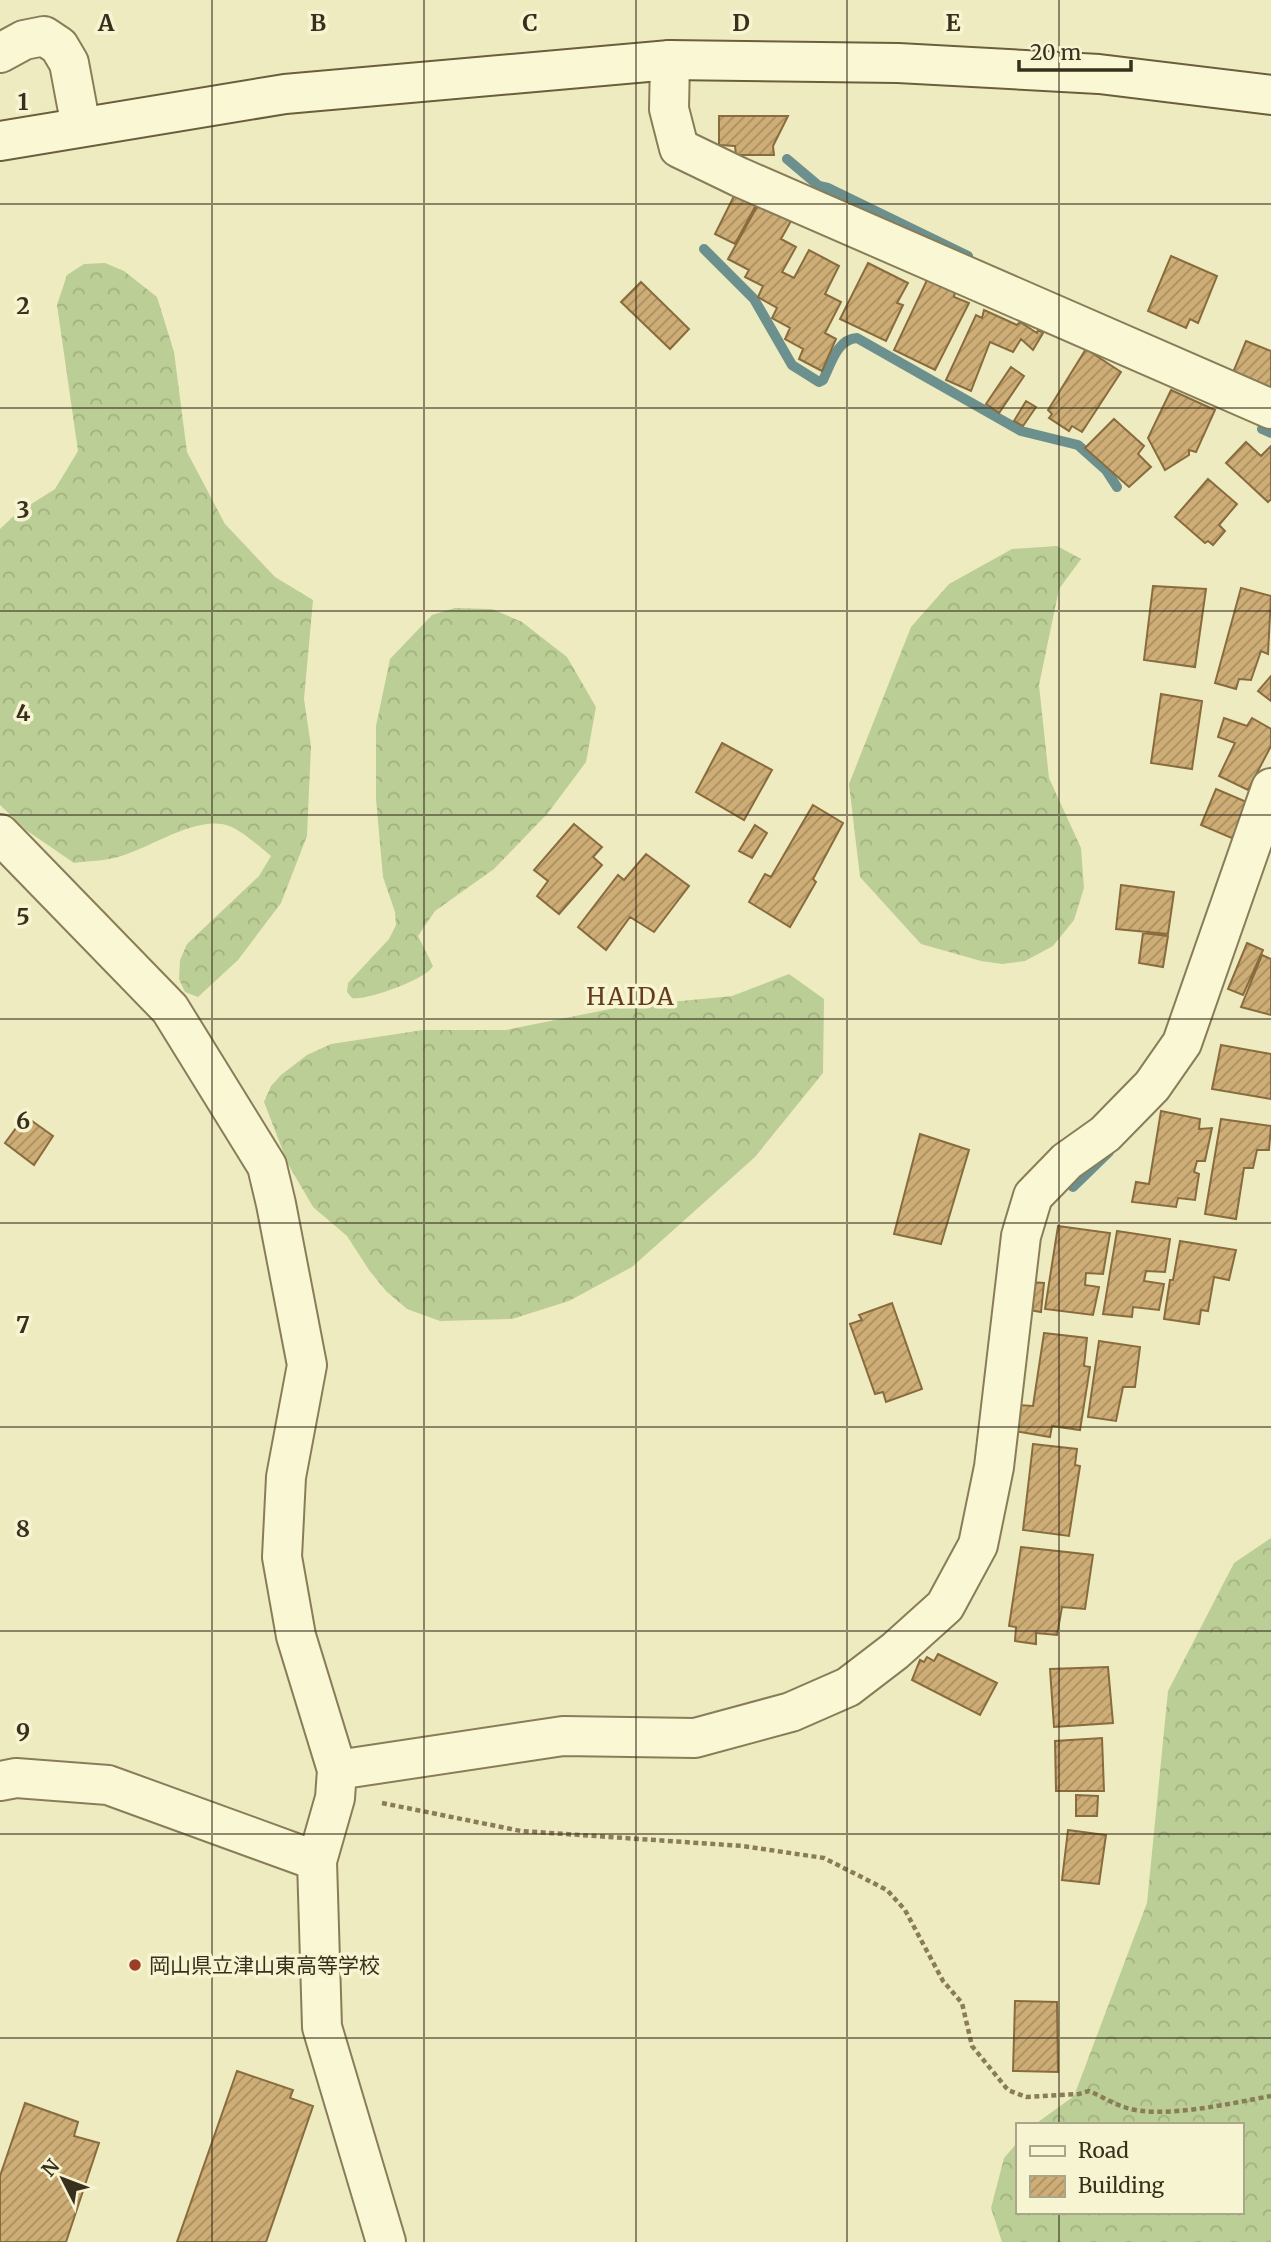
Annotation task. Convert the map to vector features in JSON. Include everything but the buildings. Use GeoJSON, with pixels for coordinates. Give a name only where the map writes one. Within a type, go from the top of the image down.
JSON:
{"type":"FeatureCollection","features":[{"type":"Feature","properties":{"kind":"street"},"geometry":{"type":"LineString","coordinates":[[0,53],[24,40],[44,36],[59,46],[69,63],[81,127]]}},
{"type":"Feature","properties":{"kind":"street"},"geometry":{"type":"LineString","coordinates":[[670,60],[669,109],[679,148],[1271,409]]}},
{"type":"Feature","properties":{"kind":"street"},"geometry":{"type":"LineString","coordinates":[[0,141],[285,94],[670,60],[898,63],[1086,74],[1271,95]]}},
{"type":"Feature","properties":{"kind":"street"},"geometry":{"type":"LineString","coordinates":[[337,1779],[563,1735],[695,1738],[791,1712],[848,1687],[895,1651],[945,1606],[978,1545],[995,1467],[1021,1236],[1033,1196],[1067,1161],[1105,1134],[1152,1086],[1182,1043],[1271,788]]}},
{"type":"Feature","properties":{"kind":"street"},"geometry":{"type":"LineString","coordinates":[[0,834],[170,1009],[267,1166],[307,1365],[286,1477],[282,1557],[296,1636],[337,1779],[317,1861],[322,2027],[386,2242]]}},
{"type":"Feature","properties":{"kind":"street"},"geometry":{"type":"LineString","coordinates":[[0,1781],[16,1778],[108,1785],[317,1861]]}},
{"type":"Feature","properties":{"kind":"path"},"geometry":{"type":"LineString","coordinates":[[337,1779],[387,1804],[521,1831],[743,1846],[824,1858],[887,1890],[905,1910],[943,1981],[962,2003],[972,2046],[1008,2090],[1026,2097],[1089,2091],[1125,2108],[1146,2111],[1175,2110],[1271,2096]]}},
{"type":"Feature","properties":{"kind":"green space"},"geometry":{"type":"Polygon","coordinates":[[[105,263],[124,271],[157,297],[174,352],[187,452],[225,524],[275,577],[313,600],[304,699],[311,746],[307,836],[281,903],[238,960],[198,997],[185,992],[179,979],[180,960],[187,944],[259,876],[271,856],[237,830],[214,823],[186,829],[118,857],[74,863],[26,830],[0,805],[0,529],[17,513],[55,489],[78,451],[57,305],[67,275],[84,264],[105,263]]]}},
{"type":"Feature","properties":{"kind":"green space"},"geometry":{"type":"Polygon","coordinates":[[[1057,546],[1081,559],[1059,589],[1039,685],[1049,778],[1081,848],[1084,888],[1074,920],[1053,946],[1025,961],[1002,964],[981,961],[921,944],[860,877],[849,784],[911,627],[949,584],[1012,549],[1057,546]]]}},
{"type":"Feature","properties":{"kind":"green space"},"geometry":{"type":"Polygon","coordinates":[[[455,608],[492,609],[522,622],[567,657],[596,707],[586,762],[548,813],[494,869],[435,911],[418,936],[433,966],[420,977],[396,988],[352,998],[347,992],[348,983],[389,939],[396,925],[395,912],[383,877],[376,799],[376,726],[390,659],[432,615],[455,608]]]}},
{"type":"Feature","properties":{"kind":"green space"},"geometry":{"type":"Polygon","coordinates":[[[789,974],[824,999],[823,1073],[755,1157],[632,1267],[569,1301],[512,1319],[440,1321],[407,1309],[386,1291],[347,1236],[313,1207],[288,1164],[264,1102],[271,1086],[281,1075],[307,1055],[331,1044],[423,1030],[506,1030],[620,1007],[732,996],[789,974]]]}},
{"type":"Feature","properties":{"kind":"green space"},"geometry":{"type":"Polygon","coordinates":[[[1271,1538],[1271,2242],[1002,2242],[991,2208],[1004,2158],[1016,2144],[1016,2214],[1243,2214],[1243,2123],[1037,2123],[1074,2096],[1147,1903],[1168,1691],[1234,1563],[1271,1538]]]}},
{"type":"Feature","properties":{"kind":"waterway"},"geometry":{"type":"LineString","coordinates":[[787,159],[819,186],[968,256]]}},
{"type":"Feature","properties":{"kind":"waterway"},"geometry":{"type":"LineString","coordinates":[[704,249],[754,299],[792,365],[819,382],[823,380],[844,343],[857,338],[1021,431],[1078,445],[1106,470],[1117,487]]}},
{"type":"Feature","properties":{"kind":"waterway"},"geometry":{"type":"LineString","coordinates":[[1262,429],[1271,433]]}},
{"type":"Feature","properties":{"kind":"waterway"},"geometry":{"type":"LineString","coordinates":[[1073,1187],[1109,1152]]}},
{"type":"Feature","properties":{"kind":"place","name":"岡山県立津山東高等学校"},"geometry":{"type":"Point","coordinates":[135,1965]}},
{"type":"Feature","properties":{"kind":"district","name":"HAIDA"},"geometry":{"type":"Point","coordinates":[631,996]}}]}
